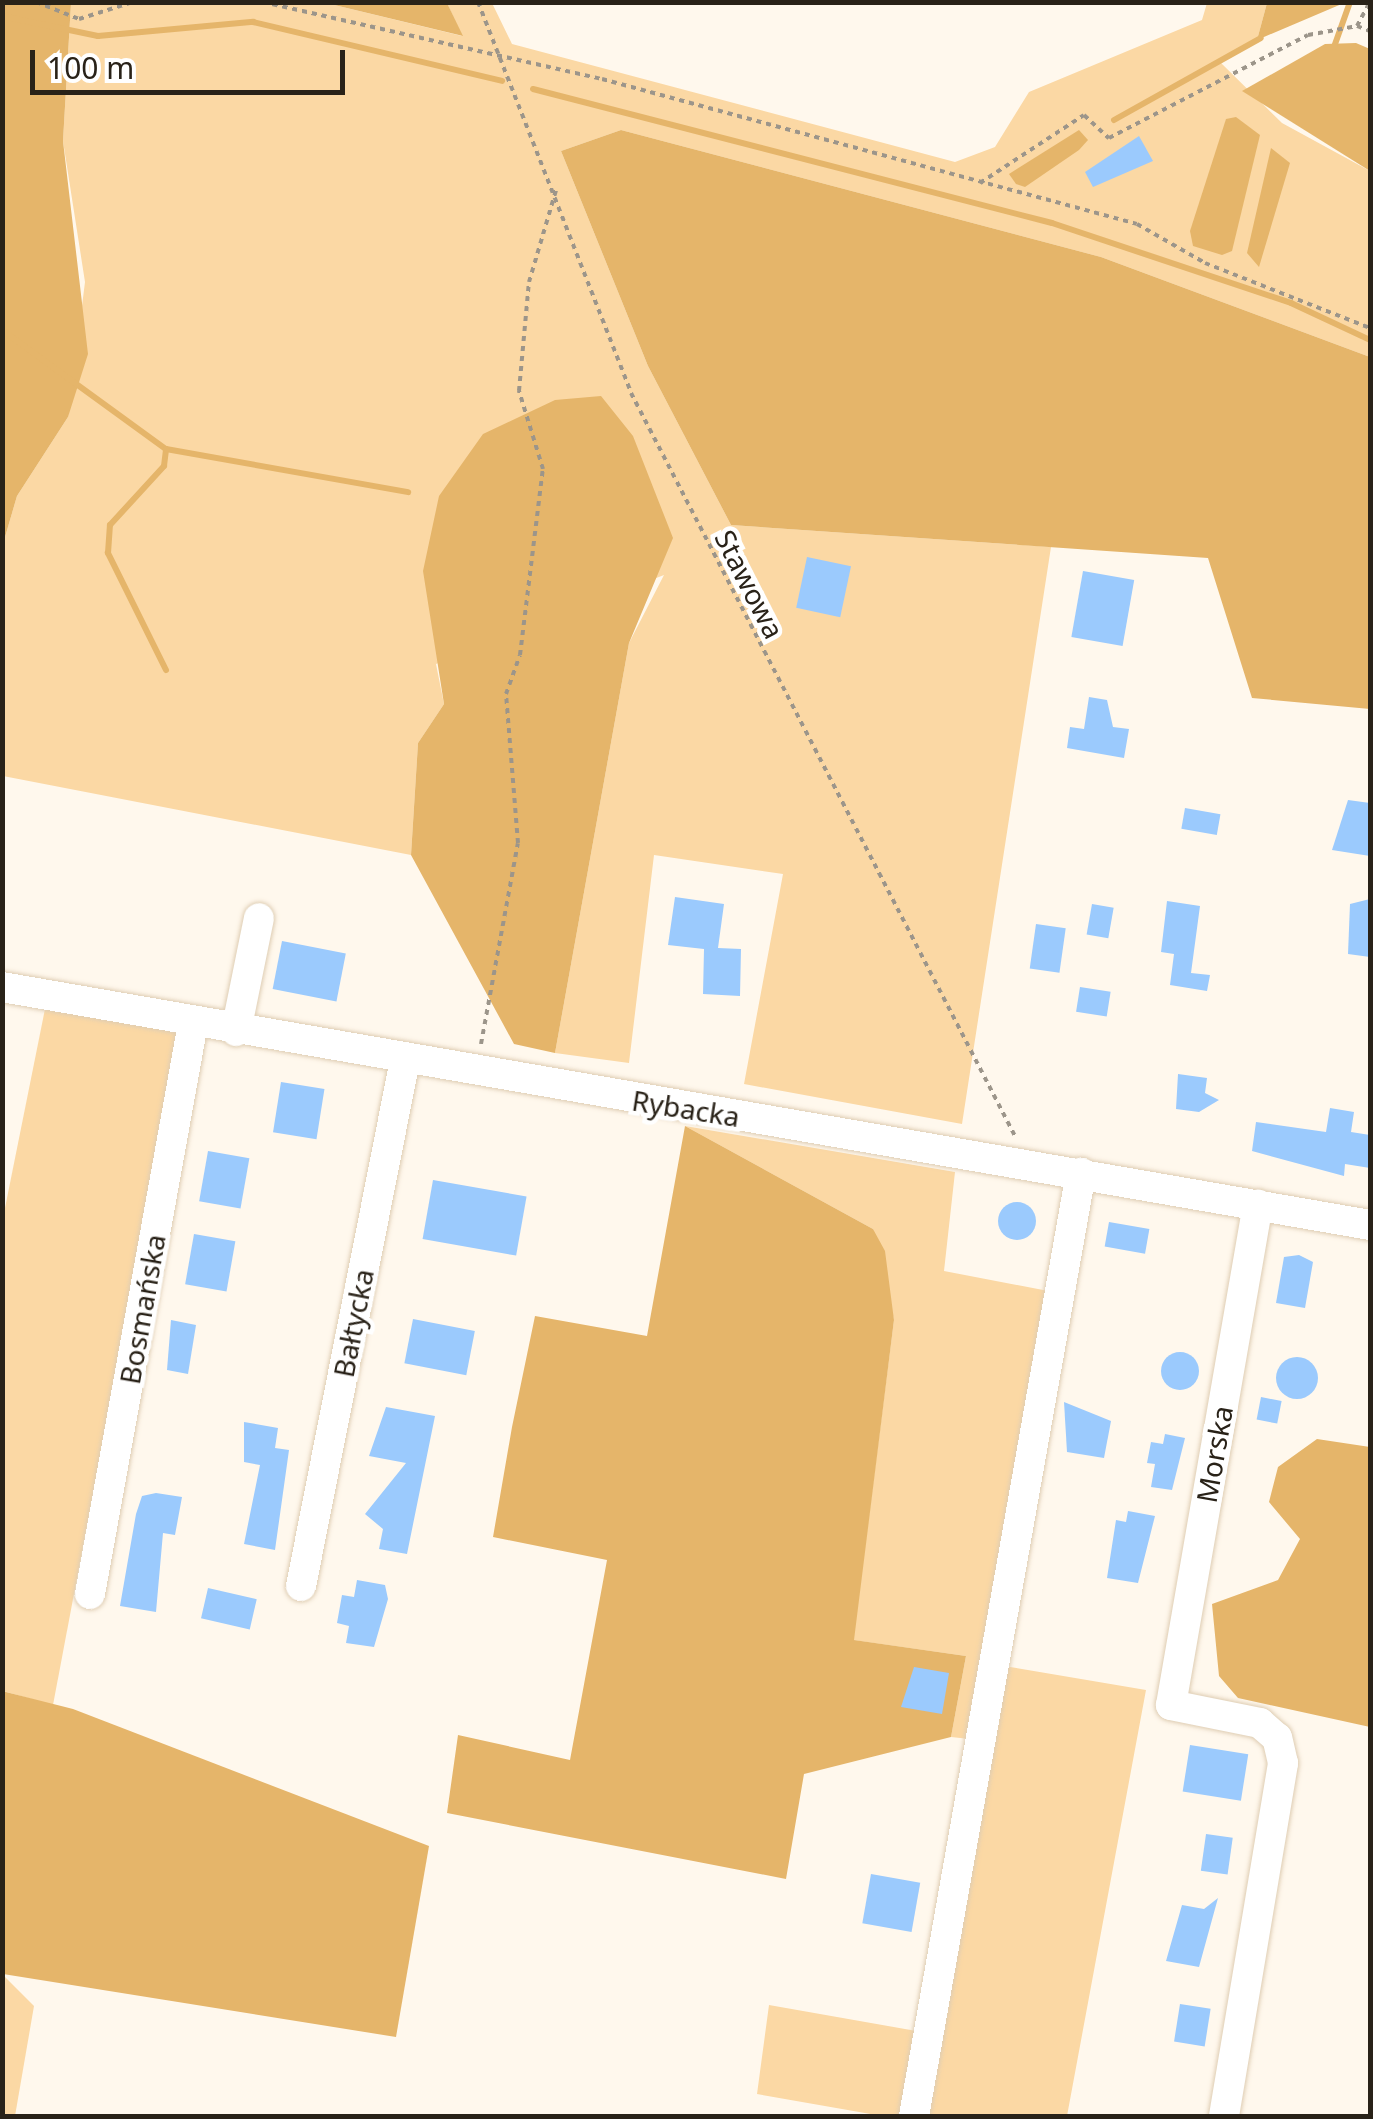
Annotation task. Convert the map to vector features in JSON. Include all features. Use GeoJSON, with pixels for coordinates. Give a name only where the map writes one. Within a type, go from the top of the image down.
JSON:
{"type":"FeatureCollection","features":[{"type":"Feature","properties":{"kind":"street"},"geometry":{"type":"LineString","coordinates":[[236,1030],[259,918]]}},
{"type":"Feature","properties":{"kind":"street","name":"Rybacka"},"geometry":{"type":"LineString","coordinates":[[2,987],[478,1074],[1370,1224]]}},
{"type":"Feature","properties":{"kind":"street","name":"Bosmańska"},"geometry":{"type":"LineString","coordinates":[[90,1594],[193,1023]]}},
{"type":"Feature","properties":{"kind":"street","name":"Bałtycka"},"geometry":{"type":"LineString","coordinates":[[301,1586],[405,1060]]}},
{"type":"Feature","properties":{"kind":"street"},"geometry":{"type":"LineString","coordinates":[[914,2116],[1081,1174]]}},
{"type":"Feature","properties":{"kind":"street","name":"Morska"},"geometry":{"type":"LineString","coordinates":[[1224,2116],[1283,1762],[1260,1723],[1171,1705],[1258,1204]]}},
{"type":"Feature","properties":{"kind":"path"},"geometry":{"type":"LineString","coordinates":[[36,2],[78,19],[133,2]]}},
{"type":"Feature","properties":{"kind":"path"},"geometry":{"type":"LineString","coordinates":[[263,2],[509,65],[602,79],[978,185],[1138,224],[1205,263],[1370,328]]}},
{"type":"Feature","properties":{"kind":"path","name":"Stawowa"},"geometry":{"type":"LineString","coordinates":[[478,2],[509,65],[630,393],[1030,1164]]}},
{"type":"Feature","properties":{"kind":"path"},"geometry":{"type":"LineString","coordinates":[[1354,26],[1370,2]]}},
{"type":"Feature","properties":{"kind":"path"},"geometry":{"type":"LineString","coordinates":[[978,185],[1084,115],[1109,138],[1333,26],[1370,31]]}},
{"type":"Feature","properties":{"kind":"path"},"geometry":{"type":"LineString","coordinates":[[478,1074],[518,843],[506,694],[543,469],[519,391],[529,282],[556,190]]}},
{"type":"Feature","properties":{"kind":"shaded area"},"geometry":{"type":"Polygon","coordinates":[[[3,2],[71,3],[63,141],[88,354],[68,417],[17,496],[3,544],[3,2]]]}},
{"type":"Feature","properties":{"kind":"shaded area"},"geometry":{"type":"Polygon","coordinates":[[[1267,2],[1344,3],[1257,40],[1267,2]]]}},
{"type":"Feature","properties":{"kind":"shaded area"},"geometry":{"type":"Polygon","coordinates":[[[71,3],[326,3],[462,36],[447,3],[492,3],[512,44],[955,162],[995,147],[1029,92],[1202,20],[1207,3],[1267,3],[1257,40],[1220,62],[1282,123],[1370,171],[1370,357],[1101,257],[621,130],[561,151],[648,366],[731,525],[1051,547],[962,1124],[744,1084],[783,874],[654,855],[629,1063],[555,1053],[629,643],[664,575],[436,664],[444,704],[418,743],[411,855],[3,776],[3,544],[17,496],[68,417],[85,282],[63,141],[71,3]]]}},
{"type":"Feature","properties":{"kind":"shaded area"},"geometry":{"type":"Polygon","coordinates":[[[326,3],[447,3],[463,36],[326,3]]]}},
{"type":"Feature","properties":{"kind":"shaded area"},"geometry":{"type":"Polygon","coordinates":[[[1356,43],[1370,49],[1370,171],[1242,91],[1325,44],[1356,43]]]}},
{"type":"Feature","properties":{"kind":"shaded area"},"geometry":{"type":"Polygon","coordinates":[[[1236,117],[1260,135],[1232,251],[1222,255],[1193,246],[1190,231],[1226,119],[1236,117]]]}},
{"type":"Feature","properties":{"kind":"shaded area"},"geometry":{"type":"Polygon","coordinates":[[[621,130],[1101,257],[1370,357],[1370,709],[1252,698],[1208,558],[731,525],[648,366],[561,151],[621,130]]]}},
{"type":"Feature","properties":{"kind":"shaded area"},"geometry":{"type":"Polygon","coordinates":[[[1079,130],[1088,140],[1079,150],[1025,187],[1016,184],[1009,174],[1079,130]]]}},
{"type":"Feature","properties":{"kind":"shaded area"},"geometry":{"type":"Polygon","coordinates":[[[1271,148],[1290,163],[1259,267],[1247,253],[1271,148]]]}},
{"type":"Feature","properties":{"kind":"shaded area"},"geometry":{"type":"Polygon","coordinates":[[[601,396],[633,436],[673,538],[629,643],[555,1053],[514,1044],[411,855],[418,743],[444,704],[423,571],[439,496],[483,434],[555,400],[601,396]]]}},
{"type":"Feature","properties":{"kind":"shaded area"},"geometry":{"type":"Polygon","coordinates":[[[46,1004],[181,1027],[53,1705],[3,1691],[3,1218],[46,1004]]]}},
{"type":"Feature","properties":{"kind":"shaded area"},"geometry":{"type":"Polygon","coordinates":[[[685,1126],[955,1172],[944,1271],[1069,1295],[1004,1666],[1146,1690],[1067,2116],[882,2116],[757,2094],[769,2005],[939,2035],[988,1741],[951,1737],[966,1656],[853,1640],[894,1320],[873,1229],[685,1126]]]}},
{"type":"Feature","properties":{"kind":"shaded area"},"geometry":{"type":"Polygon","coordinates":[[[685,1126],[873,1229],[885,1251],[894,1320],[854,1640],[966,1656],[951,1737],[804,1774],[786,1879],[447,1813],[458,1735],[570,1760],[607,1560],[493,1537],[512,1427],[535,1316],[647,1336],[685,1126]]]}},
{"type":"Feature","properties":{"kind":"shaded area"},"geometry":{"type":"Polygon","coordinates":[[[1317,1439],[1370,1447],[1370,1727],[1238,1698],[1219,1676],[1212,1604],[1278,1580],[1300,1539],[1269,1502],[1278,1467],[1317,1439]]]}},
{"type":"Feature","properties":{"kind":"shaded area"},"geometry":{"type":"Polygon","coordinates":[[[2,1691],[73,1709],[429,1846],[396,2037],[3,1974],[2,1691]]]}},
{"type":"Feature","properties":{"kind":"shaded area"},"geometry":{"type":"Polygon","coordinates":[[[2,1974],[34,2006],[15,2116],[3,2116],[2,1974]]]}},
{"type":"Feature","properties":{"kind":"building"},"geometry":{"type":"Polygon","coordinates":[[[1139,136],[1153,161],[1093,187],[1085,172],[1139,136]]]}},
{"type":"Feature","properties":{"kind":"building"},"geometry":{"type":"Polygon","coordinates":[[[807,557],[851,566],[840,617],[796,608],[807,557]]]}},
{"type":"Feature","properties":{"kind":"building"},"geometry":{"type":"Polygon","coordinates":[[[1083,571],[1134,580],[1123,646],[1071,637],[1083,571]]]}},
{"type":"Feature","properties":{"kind":"building"},"geometry":{"type":"Polygon","coordinates":[[[1089,697],[1107,700],[1113,727],[1129,729],[1124,758],[1067,748],[1070,727],[1084,729],[1089,697]]]}},
{"type":"Feature","properties":{"kind":"building"},"geometry":{"type":"Polygon","coordinates":[[[1348,800],[1370,803],[1370,856],[1332,850],[1348,800]]]}},
{"type":"Feature","properties":{"kind":"building"},"geometry":{"type":"Polygon","coordinates":[[[1185,808],[1220,814],[1217,835],[1181,829],[1185,808]]]}},
{"type":"Feature","properties":{"kind":"building"},"geometry":{"type":"Polygon","coordinates":[[[675,897],[724,904],[718,948],[741,949],[740,996],[703,994],[704,949],[668,945],[675,897]]]}},
{"type":"Feature","properties":{"kind":"building"},"geometry":{"type":"Polygon","coordinates":[[[1370,899],[1370,957],[1348,954],[1350,904],[1370,899]]]}},
{"type":"Feature","properties":{"kind":"building"},"geometry":{"type":"Polygon","coordinates":[[[1167,901],[1200,906],[1191,973],[1210,975],[1207,991],[1170,985],[1174,954],[1161,952],[1167,901]]]}},
{"type":"Feature","properties":{"kind":"building"},"geometry":{"type":"Polygon","coordinates":[[[1092,904],[1114,908],[1108,938],[1087,935],[1092,904]]]}},
{"type":"Feature","properties":{"kind":"building"},"geometry":{"type":"Polygon","coordinates":[[[1036,924],[1066,928],[1059,973],[1030,969],[1036,924]]]}},
{"type":"Feature","properties":{"kind":"building"},"geometry":{"type":"Polygon","coordinates":[[[282,941],[346,953],[336,1002],[273,989],[282,941]]]}},
{"type":"Feature","properties":{"kind":"building"},"geometry":{"type":"Polygon","coordinates":[[[1080,987],[1111,992],[1107,1017],[1076,1012],[1080,987]]]}},
{"type":"Feature","properties":{"kind":"building"},"geometry":{"type":"Polygon","coordinates":[[[1178,1074],[1207,1078],[1205,1093],[1219,1100],[1199,1112],[1176,1109],[1178,1074]]]}},
{"type":"Feature","properties":{"kind":"building"},"geometry":{"type":"Polygon","coordinates":[[[281,1082],[324,1089],[316,1139],[273,1132],[281,1082]]]}},
{"type":"Feature","properties":{"kind":"building"},"geometry":{"type":"Polygon","coordinates":[[[1330,1108],[1354,1112],[1351,1132],[1370,1135],[1370,1168],[1345,1164],[1344,1176],[1252,1151],[1256,1122],[1326,1132],[1330,1108]]]}},
{"type":"Feature","properties":{"kind":"building"},"geometry":{"type":"Polygon","coordinates":[[[208,1151],[249,1158],[241,1209],[199,1201],[208,1151]]]}},
{"type":"Feature","properties":{"kind":"building"},"geometry":{"type":"Polygon","coordinates":[[[433,1180],[527,1196],[516,1256],[423,1239],[433,1180]]]}},
{"type":"Feature","properties":{"kind":"building"},"geometry":{"type":"Polygon","coordinates":[[[1017,1202],[1030,1208],[1036,1221],[1030,1234],[1017,1240],[1004,1234],[998,1221],[1004,1208],[1017,1202]]]}},
{"type":"Feature","properties":{"kind":"building"},"geometry":{"type":"Polygon","coordinates":[[[1109,1222],[1149,1229],[1145,1254],[1105,1247],[1109,1222]]]}},
{"type":"Feature","properties":{"kind":"building"},"geometry":{"type":"Polygon","coordinates":[[[194,1234],[235,1241],[227,1292],[185,1284],[194,1234]]]}},
{"type":"Feature","properties":{"kind":"building"},"geometry":{"type":"Polygon","coordinates":[[[1299,1255],[1313,1262],[1305,1308],[1276,1303],[1284,1257],[1299,1255]]]}},
{"type":"Feature","properties":{"kind":"building"},"geometry":{"type":"Polygon","coordinates":[[[413,1319],[475,1331],[466,1375],[404,1363],[413,1319]]]}},
{"type":"Feature","properties":{"kind":"building"},"geometry":{"type":"Polygon","coordinates":[[[171,1320],[196,1325],[188,1374],[167,1370],[171,1320]]]}},
{"type":"Feature","properties":{"kind":"building"},"geometry":{"type":"Polygon","coordinates":[[[1180,1352],[1193,1358],[1199,1371],[1193,1384],[1180,1390],[1167,1384],[1161,1371],[1167,1358],[1180,1352]]]}},
{"type":"Feature","properties":{"kind":"building"},"geometry":{"type":"Polygon","coordinates":[[[1297,1357],[1312,1363],[1318,1378],[1312,1393],[1297,1399],[1282,1393],[1276,1378],[1282,1363],[1297,1357]]]}},
{"type":"Feature","properties":{"kind":"building"},"geometry":{"type":"Polygon","coordinates":[[[1261,1397],[1282,1401],[1277,1424],[1257,1420],[1261,1397]]]}},
{"type":"Feature","properties":{"kind":"building"},"geometry":{"type":"Polygon","coordinates":[[[1064,1402],[1111,1421],[1104,1458],[1067,1452],[1064,1402]]]}},
{"type":"Feature","properties":{"kind":"building"},"geometry":{"type":"Polygon","coordinates":[[[386,1407],[435,1416],[407,1554],[379,1549],[383,1529],[365,1514],[406,1463],[369,1456],[386,1407]]]}},
{"type":"Feature","properties":{"kind":"building"},"geometry":{"type":"Polygon","coordinates":[[[244,1422],[278,1428],[275,1448],[289,1450],[275,1550],[244,1544],[260,1465],[244,1462],[244,1422]]]}},
{"type":"Feature","properties":{"kind":"building"},"geometry":{"type":"Polygon","coordinates":[[[1165,1434],[1185,1438],[1172,1490],[1151,1487],[1155,1464],[1147,1463],[1151,1442],[1163,1444],[1165,1434]]]}},
{"type":"Feature","properties":{"kind":"building"},"geometry":{"type":"Polygon","coordinates":[[[156,1493],[182,1497],[175,1535],[163,1533],[156,1612],[120,1606],[136,1514],[142,1496],[156,1493]]]}},
{"type":"Feature","properties":{"kind":"building"},"geometry":{"type":"Polygon","coordinates":[[[1128,1511],[1155,1516],[1138,1583],[1107,1578],[1116,1520],[1126,1522],[1128,1511]]]}},
{"type":"Feature","properties":{"kind":"building"},"geometry":{"type":"Polygon","coordinates":[[[357,1580],[385,1585],[388,1599],[374,1647],[346,1643],[349,1626],[337,1623],[342,1595],[354,1597],[357,1580]]]}},
{"type":"Feature","properties":{"kind":"building"},"geometry":{"type":"Polygon","coordinates":[[[208,1588],[257,1599],[250,1629],[201,1618],[208,1588]]]}},
{"type":"Feature","properties":{"kind":"building"},"geometry":{"type":"Polygon","coordinates":[[[914,1667],[949,1673],[942,1714],[901,1707],[914,1667]]]}},
{"type":"Feature","properties":{"kind":"building"},"geometry":{"type":"Polygon","coordinates":[[[1190,1745],[1248,1754],[1241,1801],[1183,1791],[1190,1745]]]}},
{"type":"Feature","properties":{"kind":"building"},"geometry":{"type":"Polygon","coordinates":[[[1206,1834],[1233,1838],[1228,1874],[1201,1871],[1206,1834]]]}},
{"type":"Feature","properties":{"kind":"building"},"geometry":{"type":"Polygon","coordinates":[[[871,1874],[920,1883],[912,1932],[862,1923],[871,1874]]]}},
{"type":"Feature","properties":{"kind":"building"},"geometry":{"type":"Polygon","coordinates":[[[1218,1898],[1199,1967],[1166,1961],[1182,1905],[1204,1909],[1218,1898]]]}},
{"type":"Feature","properties":{"kind":"building"},"geometry":{"type":"Polygon","coordinates":[[[1180,2004],[1211,2009],[1205,2046],[1174,2042],[1180,2004]]]}},
{"type":"Feature","properties":{"kind":"waterway"},"geometry":{"type":"LineString","coordinates":[[1334,47],[1350,2]]}},
{"type":"Feature","properties":{"kind":"waterway"},"geometry":{"type":"LineString","coordinates":[[2,16],[98,36],[253,22],[502,81]]}},
{"type":"Feature","properties":{"kind":"waterway"},"geometry":{"type":"LineString","coordinates":[[1114,120],[1261,38]]}},
{"type":"Feature","properties":{"kind":"waterway"},"geometry":{"type":"LineString","coordinates":[[533,89],[1052,223],[1291,303],[1370,340]]}},
{"type":"Feature","properties":{"kind":"waterway"},"geometry":{"type":"LineString","coordinates":[[2,330],[166,449],[408,492]]}},
{"type":"Feature","properties":{"kind":"waterway"},"geometry":{"type":"LineString","coordinates":[[166,449],[164,466],[110,525],[108,553],[166,670]]}}]}
